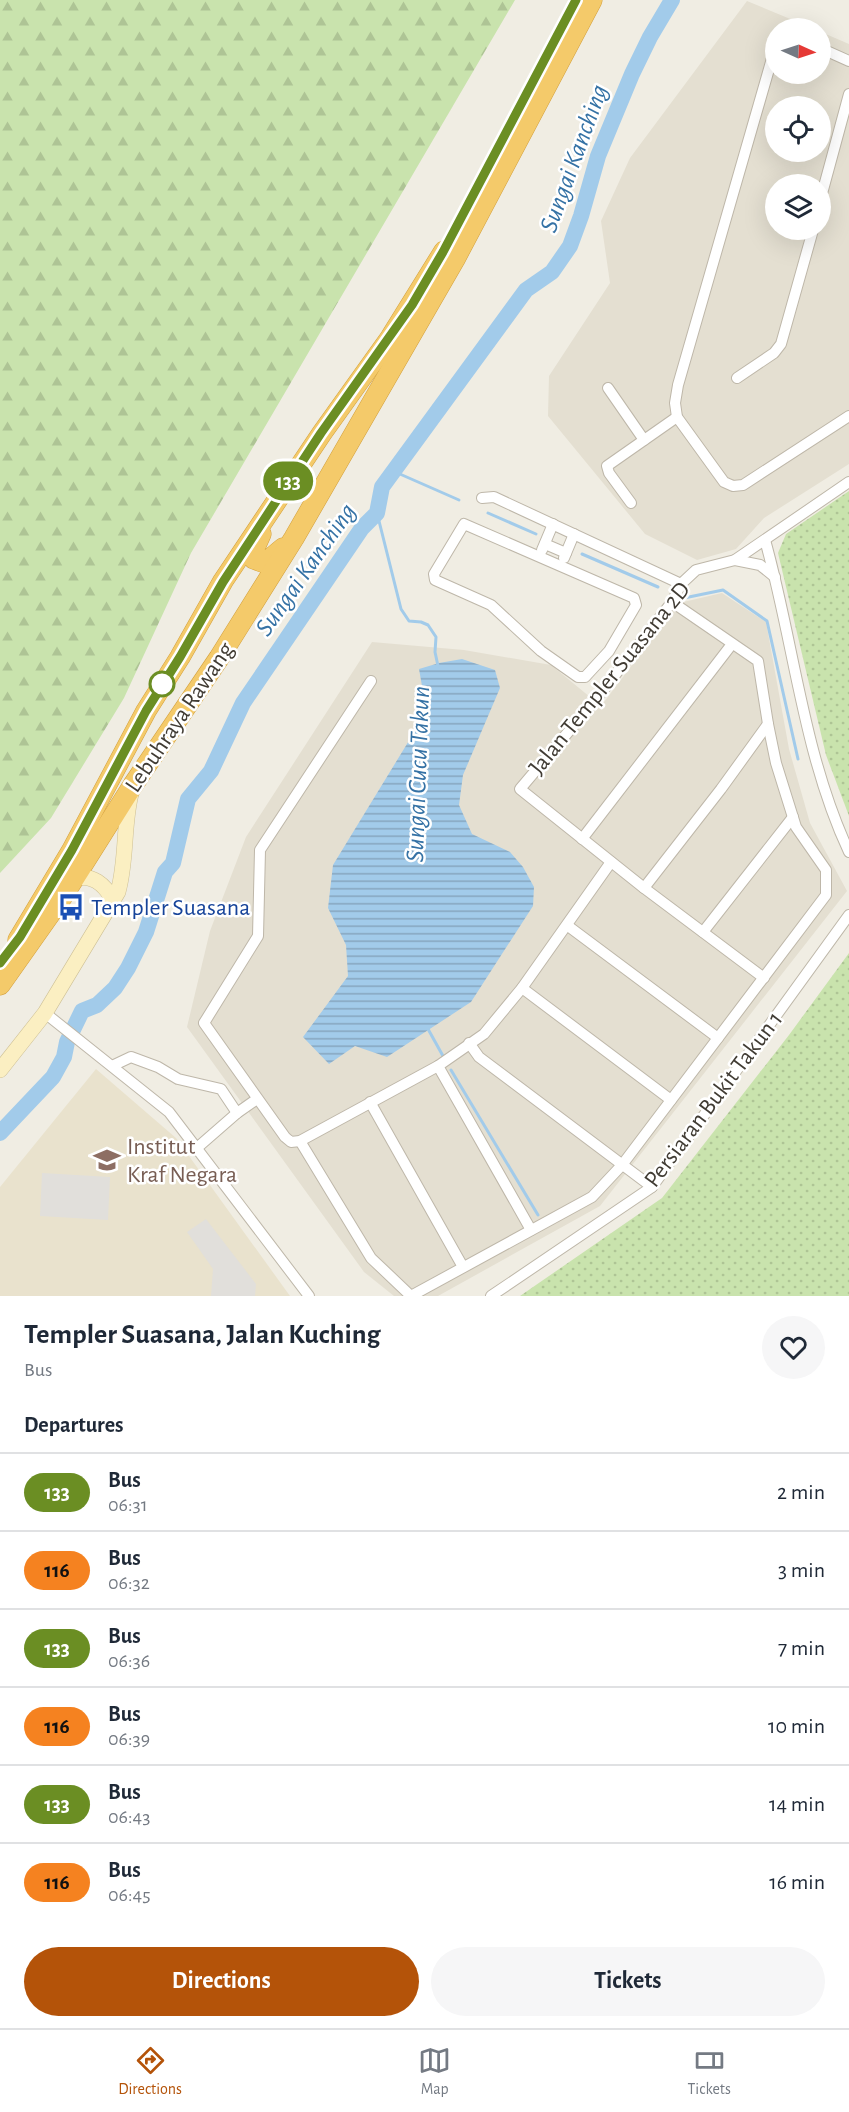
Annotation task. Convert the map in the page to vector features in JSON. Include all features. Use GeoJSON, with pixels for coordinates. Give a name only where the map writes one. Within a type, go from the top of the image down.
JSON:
{"type":"FeatureCollection","features":[{"type":"Feature","properties":{"kind":"highway","name":"Lebuhraya Rawang"},"geometry":{"type":"LineString","coordinates":[[0,963],[20,937],[72,850],[146,711],[223,582],[269,510],[417,296],[449,242],[576,0]]}},
{"type":"Feature","properties":{"kind":"highway","name":"Lebuhraya Rawang"},"geometry":{"type":"LineString","coordinates":[[0,986],[74,879],[133,785],[219,658],[294,538],[455,259],[591,0]]}},
{"type":"Feature","properties":{"kind":"highway"},"geometry":{"type":"LineString","coordinates":[[269,510],[263,531],[252,554],[254,559],[265,563],[294,538]]}},
{"type":"Feature","properties":{"kind":"street"},"geometry":{"type":"LineString","coordinates":[[831,53],[849,62]]}},
{"type":"Feature","properties":{"kind":"street"},"geometry":{"type":"LineString","coordinates":[[765,80],[678,384],[675,404],[677,417],[724,482],[733,486],[743,485],[849,416]]}},
{"type":"Feature","properties":{"kind":"street"},"geometry":{"type":"LineString","coordinates":[[827,174],[849,94]]}},
{"type":"Feature","properties":{"kind":"street"},"geometry":{"type":"LineString","coordinates":[[737,378],[774,353],[781,344],[810,240]]}},
{"type":"Feature","properties":{"kind":"street"},"geometry":{"type":"LineString","coordinates":[[608,388],[644,440]]}},
{"type":"Feature","properties":{"kind":"street"},"geometry":{"type":"LineString","coordinates":[[631,503],[609,473],[607,466],[677,417]]}},
{"type":"Feature","properties":{"kind":"street"},"geometry":{"type":"LineString","coordinates":[[849,482],[765,540],[776,577],[816,761],[837,826],[849,852]]}},
{"type":"Feature","properties":{"kind":"street"},"geometry":{"type":"LineString","coordinates":[[482,498],[494,497],[681,584]]}},
{"type":"Feature","properties":{"kind":"street"},"geometry":{"type":"LineString","coordinates":[[464,524],[634,598],[636,605],[609,651],[585,677],[578,677],[541,651],[491,605],[435,580],[434,574],[464,524]]}},
{"type":"Feature","properties":{"kind":"street"},"geometry":{"type":"LineString","coordinates":[[553,525],[544,547],[565,556],[574,534]]}},
{"type":"Feature","properties":{"kind":"street","name":"Jalan Templer Suasana 2D"},"geometry":{"type":"LineString","coordinates":[[582,839],[520,789],[597,699],[672,602],[681,584],[696,570],[735,560],[765,540]]}},
{"type":"Feature","properties":{"kind":"street"},"geometry":{"type":"LineString","coordinates":[[735,560],[760,565],[776,577]]}},
{"type":"Feature","properties":{"kind":"street"},"geometry":{"type":"LineString","coordinates":[[300,1141],[371,1258],[411,1296],[592,1197],[622,1165],[826,895],[826,870],[796,827],[776,763],[758,661],[672,602]]}},
{"type":"Feature","properties":{"kind":"street"},"geometry":{"type":"LineString","coordinates":[[732,644],[582,839],[764,978]]}},
{"type":"Feature","properties":{"kind":"street"},"geometry":{"type":"LineString","coordinates":[[371,681],[260,850],[258,936],[204,1023],[257,1099],[291,1142],[300,1141],[438,1066],[484,1034],[568,926],[611,862]]}},
{"type":"Feature","properties":{"kind":"street"},"geometry":{"type":"LineString","coordinates":[[644,888],[721,789],[768,723]]}},
{"type":"Feature","properties":{"kind":"street"},"geometry":{"type":"LineString","coordinates":[[0,1071],[51,1017],[113,900],[121,881],[126,818],[133,785]]}},
{"type":"Feature","properties":{"kind":"street"},"geometry":{"type":"LineString","coordinates":[[703,932],[793,817]]}},
{"type":"Feature","properties":{"kind":"street"},"geometry":{"type":"LineString","coordinates":[[74,879],[81,877],[97,881],[106,888],[113,900]]}},
{"type":"Feature","properties":{"kind":"street","name":"Persiaran Bukit Takun 1"},"geometry":{"type":"LineString","coordinates":[[492,1296],[652,1187],[849,915]]}},
{"type":"Feature","properties":{"kind":"street"},"geometry":{"type":"LineString","coordinates":[[568,926],[718,1038]]}},
{"type":"Feature","properties":{"kind":"street"},"geometry":{"type":"LineString","coordinates":[[522,988],[671,1100]]}},
{"type":"Feature","properties":{"kind":"street"},"geometry":{"type":"LineString","coordinates":[[51,1017],[169,1112],[198,1147],[309,1296]]}},
{"type":"Feature","properties":{"kind":"street"},"geometry":{"type":"LineString","coordinates":[[469,1043],[479,1057],[652,1187]]}},
{"type":"Feature","properties":{"kind":"street"},"geometry":{"type":"LineString","coordinates":[[112,1066],[130,1057],[158,1067],[178,1079],[221,1089],[237,1113]]}},
{"type":"Feature","properties":{"kind":"street"},"geometry":{"type":"LineString","coordinates":[[438,1066],[531,1230]]}},
{"type":"Feature","properties":{"kind":"street"},"geometry":{"type":"LineString","coordinates":[[198,1147],[257,1099]]}},
{"type":"Feature","properties":{"kind":"street"},"geometry":{"type":"LineString","coordinates":[[370,1102],[463,1267]]}},
{"type":"Feature","properties":{"kind":"shaded area"},"geometry":{"type":"Polygon","coordinates":[[[747,1],[788,18],[765,18],[765,84],[831,84],[831,36],[849,44],[849,464],[764,518],[736,549],[697,560],[645,534],[548,416],[549,376],[610,283],[601,221],[630,158],[747,1]]]}},
{"type":"Feature","properties":{"kind":"shaded area"},"geometry":{"type":"Polygon","coordinates":[[[722,593],[766,622],[789,749],[810,823],[847,891],[600,1206],[438,1296],[394,1296],[364,1272],[187,1027],[210,931],[246,837],[372,642],[464,650],[551,665],[601,706],[679,603],[722,593]]]}},
{"type":"Feature","properties":{"kind":"shaded area","name":"Institut Kraf Negara"},"geometry":{"type":"Polygon","coordinates":[[[96,1069],[176,1138],[290,1296],[0,1296],[0,1187],[96,1069]]]}},
{"type":"Feature","properties":{"kind":"shaded area"},"geometry":{"type":"Polygon","coordinates":[[[42,1173],[110,1177],[108,1220],[40,1216],[42,1173]]]}},
{"type":"Feature","properties":{"kind":"shaded area"},"geometry":{"type":"Polygon","coordinates":[[[206,1219],[256,1284],[255,1296],[211,1296],[213,1269],[187,1232],[206,1219]]]}},
{"type":"Feature","properties":{"kind":"green space"},"geometry":{"type":"Polygon","coordinates":[[[0,0],[515,0],[191,553],[124,698],[51,818],[0,873],[0,0]]]}},
{"type":"Feature","properties":{"kind":"green space"},"geometry":{"type":"Polygon","coordinates":[[[849,491],[849,816],[826,755],[778,553],[786,534],[849,491]]]}},
{"type":"Feature","properties":{"kind":"green space"},"geometry":{"type":"Polygon","coordinates":[[[849,953],[849,1296],[520,1296],[662,1198],[789,1035],[849,953]]]}},
{"type":"Feature","properties":{"kind":"water"},"geometry":{"type":"Polygon","coordinates":[[[462,659],[495,670],[500,688],[463,775],[459,805],[472,834],[510,852],[523,867],[534,887],[533,906],[471,1002],[387,1057],[355,1046],[329,1064],[303,1037],[348,976],[346,945],[328,908],[333,865],[421,721],[425,703],[419,669],[462,659]]]}},
{"type":"Feature","properties":{"kind":"waterway","name":"Sungai Kanching"},"geometry":{"type":"LineString","coordinates":[[0,1133],[53,1077],[64,1057],[67,1042],[82,1011],[97,1005],[115,988],[128,968],[146,932],[165,872],[173,863],[188,799],[211,771],[243,703],[362,528],[377,513],[382,487],[526,290],[552,272],[570,246],[598,156],[632,74],[672,0]]}},
{"type":"Feature","properties":{"kind":"waterway"},"geometry":{"type":"LineString","coordinates":[[393,471],[459,500]]}},
{"type":"Feature","properties":{"kind":"waterway","name":"Sungai Cucu Takun"},"geometry":{"type":"LineString","coordinates":[[377,513],[401,609],[409,621],[428,625],[436,637],[435,652],[438,666]]}},
{"type":"Feature","properties":{"kind":"waterway"},"geometry":{"type":"LineString","coordinates":[[488,513],[536,534]]}},
{"type":"Feature","properties":{"kind":"waterway"},"geometry":{"type":"LineString","coordinates":[[582,554],[658,587]]}},
{"type":"Feature","properties":{"kind":"waterway"},"geometry":{"type":"LineString","coordinates":[[684,598],[723,590],[767,621],[798,759]]}},
{"type":"Feature","properties":{"kind":"waterway","name":"Sungai Cucu Takun"},"geometry":{"type":"LineString","coordinates":[[428,1029],[443,1056]]}},
{"type":"Feature","properties":{"kind":"waterway","name":"Sungai Cucu Takun"},"geometry":{"type":"LineString","coordinates":[[451,1070],[538,1215]]}},
{"type":"Feature","properties":{"kind":"bus line","name":"133"},"geometry":{"type":"LineString","coordinates":[[0,963],[20,937],[72,850],[146,711],[223,582],[321,433],[412,305],[556,42],[576,0]]}},
{"type":"Feature","properties":{"kind":"place","name":"Templer Suasana"},"geometry":{"type":"Point","coordinates":[71,907]}},
{"type":"Feature","properties":{"kind":"place","name":"Institut Kraf Negara"},"geometry":{"type":"Point","coordinates":[107,1160]}}]}
